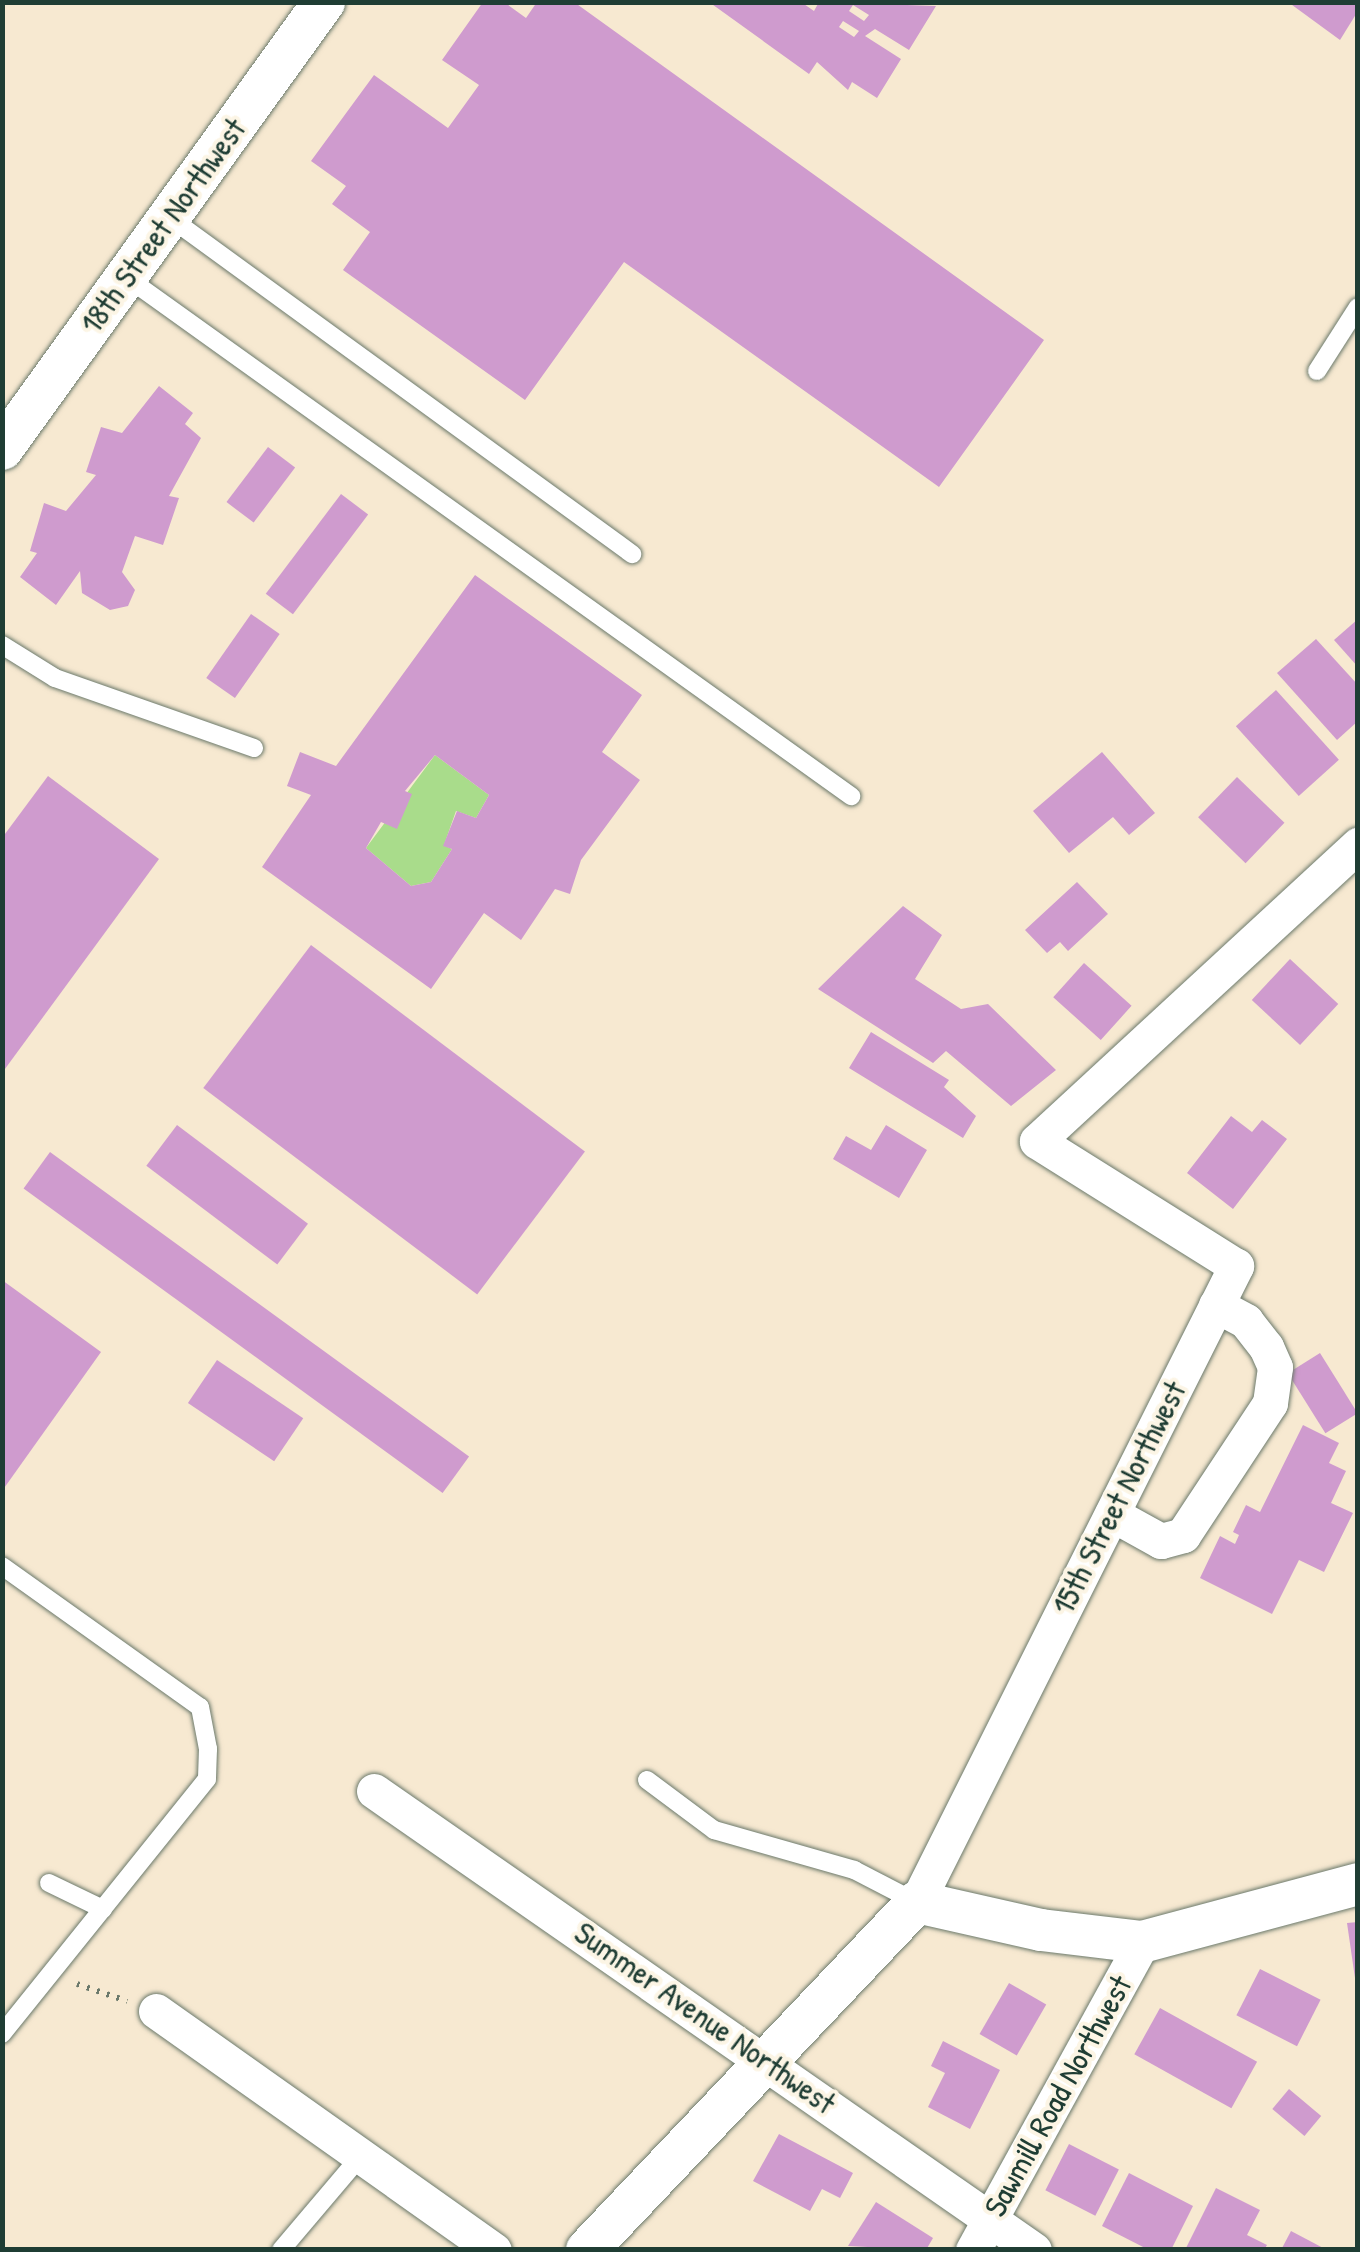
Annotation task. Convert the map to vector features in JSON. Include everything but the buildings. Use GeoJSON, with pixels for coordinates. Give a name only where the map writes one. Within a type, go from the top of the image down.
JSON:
{"type":"FeatureCollection","features":[{"type":"Feature","properties":{"kind":"street","name":"18th Street Northwest"},"geometry":{"type":"LineString","coordinates":[[2,449],[324,2]]}},
{"type":"Feature","properties":{"kind":"street","name":"15th Street Northwest"},"geometry":{"type":"LineString","coordinates":[[587,2250],[917,1902],[1236,1266],[1037,1141],[1358,845]]}},
{"type":"Feature","properties":{"kind":"street"},"geometry":{"type":"LineString","coordinates":[[1112,1514],[1161,1541],[1183,1535],[1263,1417],[1275,1367],[1246,1321],[1216,1306]]}},
{"type":"Feature","properties":{"kind":"street","name":"Summer Avenue Northwest"},"geometry":{"type":"LineString","coordinates":[[374,1791],[767,2059],[982,2234],[1034,2250]]}},
{"type":"Feature","properties":{"kind":"street","name":"Sawmill Road Northwest"},"geometry":{"type":"LineString","coordinates":[[917,1902],[1041,1930],[1142,1942],[1358,1884]]}},
{"type":"Feature","properties":{"kind":"street","name":"Sawmill Road Northwest"},"geometry":{"type":"LineString","coordinates":[[982,2234],[1142,1942]]}},
{"type":"Feature","properties":{"kind":"street"},"geometry":{"type":"LineString","coordinates":[[156,2011],[494,2250]]}},
{"type":"Feature","properties":{"kind":"lane"},"geometry":{"type":"LineString","coordinates":[[169,217],[632,554]]}},
{"type":"Feature","properties":{"kind":"lane"},"geometry":{"type":"LineString","coordinates":[[126,276],[851,796]]}},
{"type":"Feature","properties":{"kind":"lane"},"geometry":{"type":"LineString","coordinates":[[1317,372],[1358,307]]}},
{"type":"Feature","properties":{"kind":"lane"},"geometry":{"type":"LineString","coordinates":[[2,645],[55,678],[254,748]]}},
{"type":"Feature","properties":{"kind":"lane"},"geometry":{"type":"LineString","coordinates":[[2,1566],[200,1707],[207,1779],[2,2034]]}},
{"type":"Feature","properties":{"kind":"lane"},"geometry":{"type":"LineString","coordinates":[[647,1780],[714,1830],[854,1870],[917,1902]]}},
{"type":"Feature","properties":{"kind":"lane"},"geometry":{"type":"LineString","coordinates":[[50,1882],[103,1909]]}},
{"type":"Feature","properties":{"kind":"lane"},"geometry":{"type":"LineString","coordinates":[[281,2250],[360,2158]]}},
{"type":"Feature","properties":{"kind":"path"},"geometry":{"type":"LineString","coordinates":[[49,1974],[156,2011]]}},
{"type":"Feature","properties":{"kind":"green space"},"geometry":{"type":"Polygon","coordinates":[[[435,755],[489,795],[476,818],[456,811],[444,845],[452,849],[431,882],[411,886],[366,848],[435,755]]]}}]}
